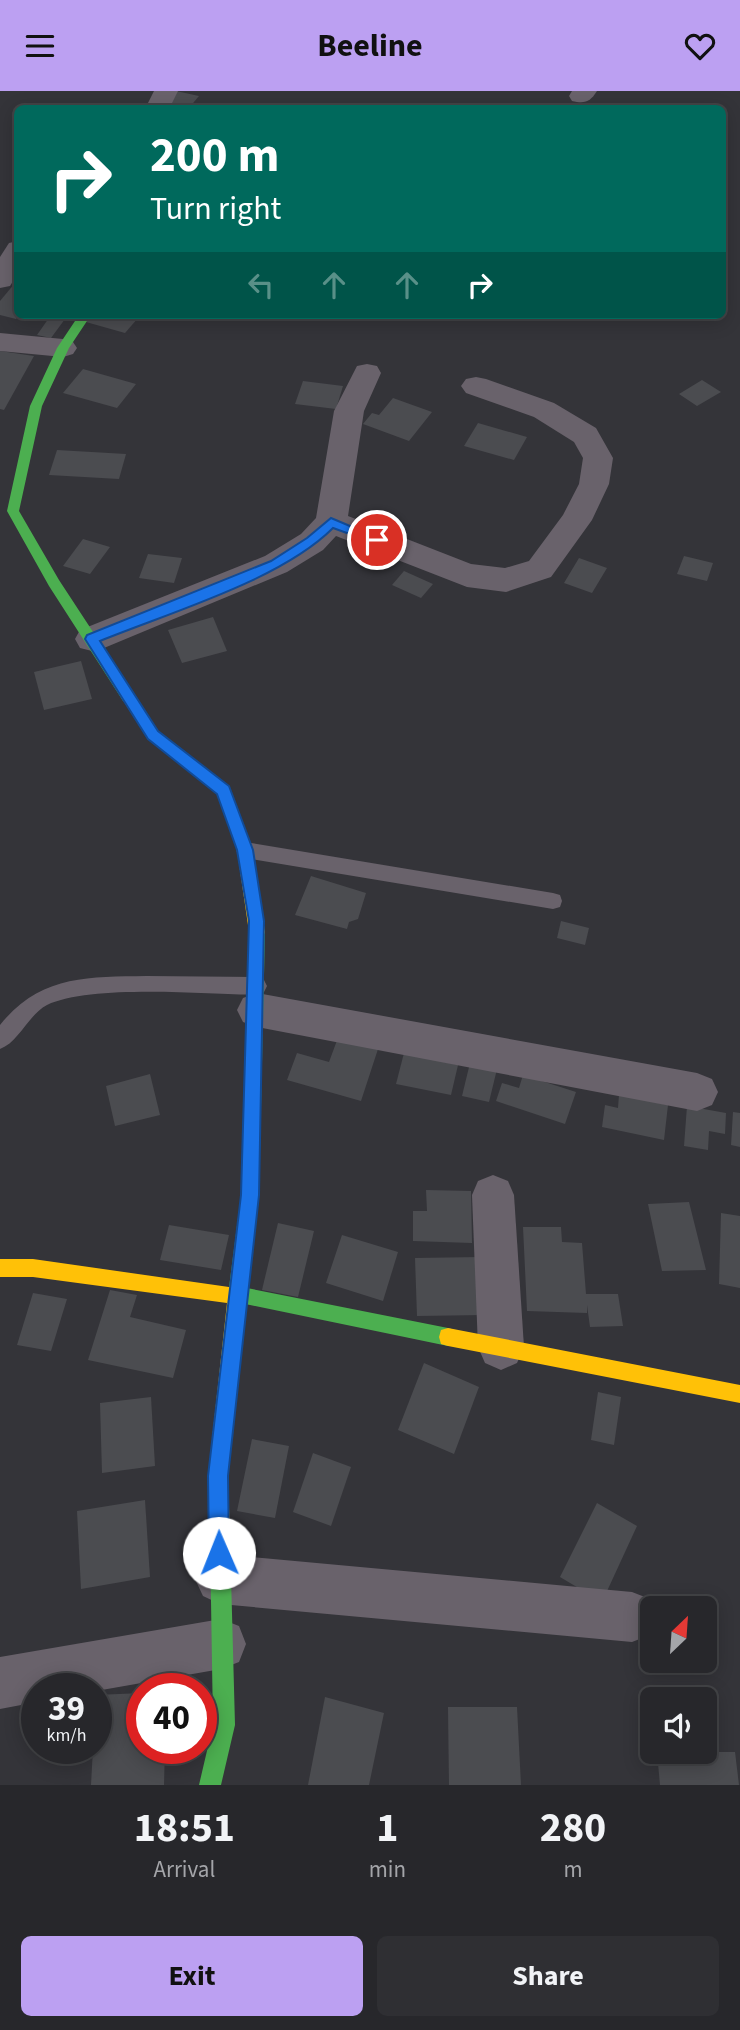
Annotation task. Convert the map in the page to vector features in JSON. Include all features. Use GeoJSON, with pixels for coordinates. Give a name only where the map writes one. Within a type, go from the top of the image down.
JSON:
{"type":"FeatureCollection","features":[{"type":"Feature","properties":{"kind":"street"},"geometry":{"type":"LineString","coordinates":[[0,280],[14,256]]}},
{"type":"Feature","properties":{"kind":"street"},"geometry":{"type":"LineString","coordinates":[[82,319],[63,348],[36,406],[13,511],[54,583],[153,735],[223,791],[245,850],[257,921],[250,1195],[218,1476],[224,1725],[210,1785]]}},
{"type":"Feature","properties":{"kind":"street"},"geometry":{"type":"LineString","coordinates":[[0,342],[63,348]]}},
{"type":"Feature","properties":{"kind":"street"},"geometry":{"type":"LineString","coordinates":[[92,639],[276,564],[312,542],[331,522],[349,411],[367,373]]}},
{"type":"Feature","properties":{"kind":"street"},"geometry":{"type":"LineString","coordinates":[[331,522],[467,575],[506,580],[540,569],[576,520],[594,484],[598,458],[585,435],[544,410],[476,386]]}},
{"type":"Feature","properties":{"kind":"street"},"geometry":{"type":"LineString","coordinates":[[257,998],[697,1092]]}},
{"type":"Feature","properties":{"kind":"street"},"geometry":{"type":"LineString","coordinates":[[493,1195],[501,1347]]}},
{"type":"Feature","properties":{"kind":"street"},"geometry":{"type":"LineString","coordinates":[[0,1268],[33,1268],[237,1295],[740,1394]]}},
{"type":"Feature","properties":{"kind":"street"},"geometry":{"type":"LineString","coordinates":[[220,1579],[632,1617]]}},
{"type":"Feature","properties":{"kind":"street"},"geometry":{"type":"LineString","coordinates":[[0,1683],[221,1644]]}},
{"type":"Feature","properties":{"kind":"lane"},"geometry":{"type":"LineString","coordinates":[[245,850],[553,901]]}},
{"type":"Feature","properties":{"kind":"lane"},"geometry":{"type":"LineString","coordinates":[[0,1040],[17,1019],[41,999],[79,987],[257,998]]}},
{"type":"Feature","properties":{"kind":"building"},"geometry":{"type":"Polygon","coordinates":[[[176,91],[199,96],[191,105],[164,104],[176,91]]]}},
{"type":"Feature","properties":{"kind":"building"},"geometry":{"type":"Polygon","coordinates":[[[14,284],[14,318],[0,315],[0,301],[14,284]]]}},
{"type":"Feature","properties":{"kind":"building"},"geometry":{"type":"Polygon","coordinates":[[[48,319],[65,319],[51,338],[37,335],[48,319]]]}},
{"type":"Feature","properties":{"kind":"building"},"geometry":{"type":"Polygon","coordinates":[[[89,319],[137,319],[125,333],[86,322],[89,319]]]}},
{"type":"Feature","properties":{"kind":"building"},"geometry":{"type":"Polygon","coordinates":[[[0,351],[34,356],[4,410],[0,409],[0,351]]]}},
{"type":"Feature","properties":{"kind":"building"},"geometry":{"type":"Polygon","coordinates":[[[83,369],[136,384],[117,408],[63,393],[83,369]]]}},
{"type":"Feature","properties":{"kind":"building"},"geometry":{"type":"Polygon","coordinates":[[[702,380],[721,392],[697,406],[679,394],[702,380]]]}},
{"type":"Feature","properties":{"kind":"building"},"geometry":{"type":"Polygon","coordinates":[[[303,381],[343,386],[336,409],[295,404],[303,381]]]}},
{"type":"Feature","properties":{"kind":"building"},"geometry":{"type":"Polygon","coordinates":[[[393,398],[432,412],[409,441],[363,424],[372,413],[379,415],[393,398]]]}},
{"type":"Feature","properties":{"kind":"building"},"geometry":{"type":"Polygon","coordinates":[[[478,423],[527,437],[514,460],[464,446],[478,423]]]}},
{"type":"Feature","properties":{"kind":"building"},"geometry":{"type":"Polygon","coordinates":[[[57,450],[126,454],[119,479],[49,475],[57,450]]]}},
{"type":"Feature","properties":{"kind":"building"},"geometry":{"type":"Polygon","coordinates":[[[83,539],[110,547],[90,574],[63,566],[83,539]]]}},
{"type":"Feature","properties":{"kind":"building"},"geometry":{"type":"Polygon","coordinates":[[[148,554],[182,558],[174,583],[139,578],[148,554]]]}},
{"type":"Feature","properties":{"kind":"building"},"geometry":{"type":"Polygon","coordinates":[[[684,556],[713,563],[707,581],[677,574],[684,556]]]}},
{"type":"Feature","properties":{"kind":"building"},"geometry":{"type":"Polygon","coordinates":[[[579,558],[607,568],[592,593],[564,583],[579,558]]]}},
{"type":"Feature","properties":{"kind":"building"},"geometry":{"type":"Polygon","coordinates":[[[404,571],[433,584],[421,598],[392,585],[404,571]]]}},
{"type":"Feature","properties":{"kind":"building"},"geometry":{"type":"Polygon","coordinates":[[[213,617],[227,651],[182,663],[168,630],[213,617]]]}},
{"type":"Feature","properties":{"kind":"building"},"geometry":{"type":"Polygon","coordinates":[[[81,661],[92,699],[44,710],[34,672],[81,661]]]}},
{"type":"Feature","properties":{"kind":"building"},"geometry":{"type":"Polygon","coordinates":[[[311,876],[366,893],[358,919],[349,922],[347,929],[295,915],[311,876]]]}},
{"type":"Feature","properties":{"kind":"building"},"geometry":{"type":"Polygon","coordinates":[[[561,921],[589,928],[585,945],[557,938],[561,921]]]}},
{"type":"Feature","properties":{"kind":"building"},"geometry":{"type":"Polygon","coordinates":[[[339,1035],[379,1046],[361,1101],[287,1080],[297,1053],[329,1062],[339,1035]]]}},
{"type":"Feature","properties":{"kind":"building"},"geometry":{"type":"Polygon","coordinates":[[[404,1053],[458,1065],[451,1095],[396,1084],[404,1053]]]}},
{"type":"Feature","properties":{"kind":"building"},"geometry":{"type":"Polygon","coordinates":[[[470,1063],[497,1069],[489,1102],[462,1096],[470,1063]]]}},
{"type":"Feature","properties":{"kind":"building"},"geometry":{"type":"Polygon","coordinates":[[[150,1074],[160,1115],[115,1126],[106,1086],[150,1074]]]}},
{"type":"Feature","properties":{"kind":"building"},"geometry":{"type":"Polygon","coordinates":[[[523,1075],[576,1092],[565,1124],[496,1101],[502,1083],[519,1088],[523,1075]]]}},
{"type":"Feature","properties":{"kind":"building"},"geometry":{"type":"Polygon","coordinates":[[[619,1095],[668,1105],[664,1140],[602,1127],[605,1105],[618,1108],[619,1095]]]}},
{"type":"Feature","properties":{"kind":"building"},"geometry":{"type":"Polygon","coordinates":[[[687,1106],[726,1113],[725,1134],[709,1131],[708,1150],[684,1146],[687,1106]]]}},
{"type":"Feature","properties":{"kind":"building"},"geometry":{"type":"Polygon","coordinates":[[[733,1112],[740,1113],[740,1147],[731,1145],[733,1112]]]}},
{"type":"Feature","properties":{"kind":"building"},"geometry":{"type":"Polygon","coordinates":[[[426,1190],[471,1191],[472,1243],[413,1241],[413,1211],[427,1211],[426,1190]]]}},
{"type":"Feature","properties":{"kind":"building"},"geometry":{"type":"Polygon","coordinates":[[[689,1202],[706,1270],[662,1271],[648,1204],[689,1202]]]}},
{"type":"Feature","properties":{"kind":"building"},"geometry":{"type":"Polygon","coordinates":[[[721,1213],[740,1216],[740,1288],[719,1284],[721,1213]]]}},
{"type":"Feature","properties":{"kind":"building"},"geometry":{"type":"Polygon","coordinates":[[[278,1223],[314,1231],[298,1297],[262,1290],[278,1223]]]}},
{"type":"Feature","properties":{"kind":"building"},"geometry":{"type":"Polygon","coordinates":[[[169,1225],[229,1235],[221,1270],[160,1260],[169,1225]]]}},
{"type":"Feature","properties":{"kind":"building"},"geometry":{"type":"Polygon","coordinates":[[[523,1227],[561,1227],[562,1242],[582,1243],[586,1294],[618,1294],[623,1326],[590,1327],[587,1305],[587,1313],[527,1311],[523,1227]]]}},
{"type":"Feature","properties":{"kind":"building"},"geometry":{"type":"Polygon","coordinates":[[[342,1235],[398,1252],[383,1301],[326,1283],[342,1235]]]}},
{"type":"Feature","properties":{"kind":"building"},"geometry":{"type":"Polygon","coordinates":[[[481,1257],[484,1315],[417,1316],[415,1258],[481,1257]]]}},
{"type":"Feature","properties":{"kind":"building"},"geometry":{"type":"Polygon","coordinates":[[[110,1290],[137,1295],[130,1317],[186,1330],[173,1378],[88,1360],[110,1290]]]}},
{"type":"Feature","properties":{"kind":"building"},"geometry":{"type":"Polygon","coordinates":[[[33,1293],[67,1299],[51,1351],[17,1345],[33,1293]]]}},
{"type":"Feature","properties":{"kind":"building"},"geometry":{"type":"Polygon","coordinates":[[[424,1363],[479,1387],[454,1454],[398,1430],[424,1363]]]}},
{"type":"Feature","properties":{"kind":"building"},"geometry":{"type":"Polygon","coordinates":[[[598,1392],[621,1397],[614,1445],[591,1440],[598,1392]]]}},
{"type":"Feature","properties":{"kind":"building"},"geometry":{"type":"Polygon","coordinates":[[[151,1397],[155,1466],[102,1473],[100,1403],[151,1397]]]}},
{"type":"Feature","properties":{"kind":"building"},"geometry":{"type":"Polygon","coordinates":[[[252,1439],[289,1446],[275,1518],[237,1511],[252,1439]]]}},
{"type":"Feature","properties":{"kind":"building"},"geometry":{"type":"Polygon","coordinates":[[[313,1453],[351,1467],[331,1526],[293,1512],[313,1453]]]}},
{"type":"Feature","properties":{"kind":"building"},"geometry":{"type":"Polygon","coordinates":[[[145,1500],[150,1577],[81,1589],[77,1511],[145,1500]]]}},
{"type":"Feature","properties":{"kind":"building"},"geometry":{"type":"Polygon","coordinates":[[[597,1503],[637,1526],[602,1602],[560,1577],[597,1503]]]}},
{"type":"Feature","properties":{"kind":"building"},"geometry":{"type":"Polygon","coordinates":[[[112,1694],[126,1694],[126,1764],[165,1764],[164,1785],[91,1785],[92,1764],[112,1764],[112,1694]]]}},
{"type":"Feature","properties":{"kind":"building"},"geometry":{"type":"Polygon","coordinates":[[[325,1697],[384,1713],[369,1785],[308,1785],[325,1697]]]}},
{"type":"Feature","properties":{"kind":"building"},"geometry":{"type":"Polygon","coordinates":[[[448,1707],[517,1707],[521,1785],[449,1785],[448,1707]]]}},
{"type":"Feature","properties":{"kind":"building"},"geometry":{"type":"Polygon","coordinates":[[[717,1752],[735,1752],[739,1785],[660,1785],[658,1764],[717,1764],[717,1752]]]}},
{"type":"Feature","properties":{"kind":"traffic: fast"},"geometry":{"type":"LineString","coordinates":[[82,319],[63,348],[36,406],[13,511],[54,583],[128,697]]}},
{"type":"Feature","properties":{"kind":"traffic: fast"},"geometry":{"type":"LineString","coordinates":[[257,932],[250,1195],[237,1295],[448,1337]]}},
{"type":"Feature","properties":{"kind":"traffic: fast"},"geometry":{"type":"LineString","coordinates":[[210,1785],[224,1725],[220,1539]]}},
{"type":"Feature","properties":{"kind":"traffic: slow"},"geometry":{"type":"LineString","coordinates":[[128,697],[153,735],[223,791],[245,850],[257,932]]}},
{"type":"Feature","properties":{"kind":"traffic: slow"},"geometry":{"type":"LineString","coordinates":[[0,1268],[33,1268],[237,1295],[218,1476],[220,1539]]}},
{"type":"Feature","properties":{"kind":"traffic: slow"},"geometry":{"type":"LineString","coordinates":[[448,1337],[740,1394]]}},
{"type":"Feature","properties":{"kind":"route"},"geometry":{"type":"LineString","coordinates":[[219,1553],[218,1476],[250,1195],[257,1010],[257,921],[245,850],[223,791],[153,735],[92,639],[276,564],[312,542],[331,522],[377,540]]}}]}
